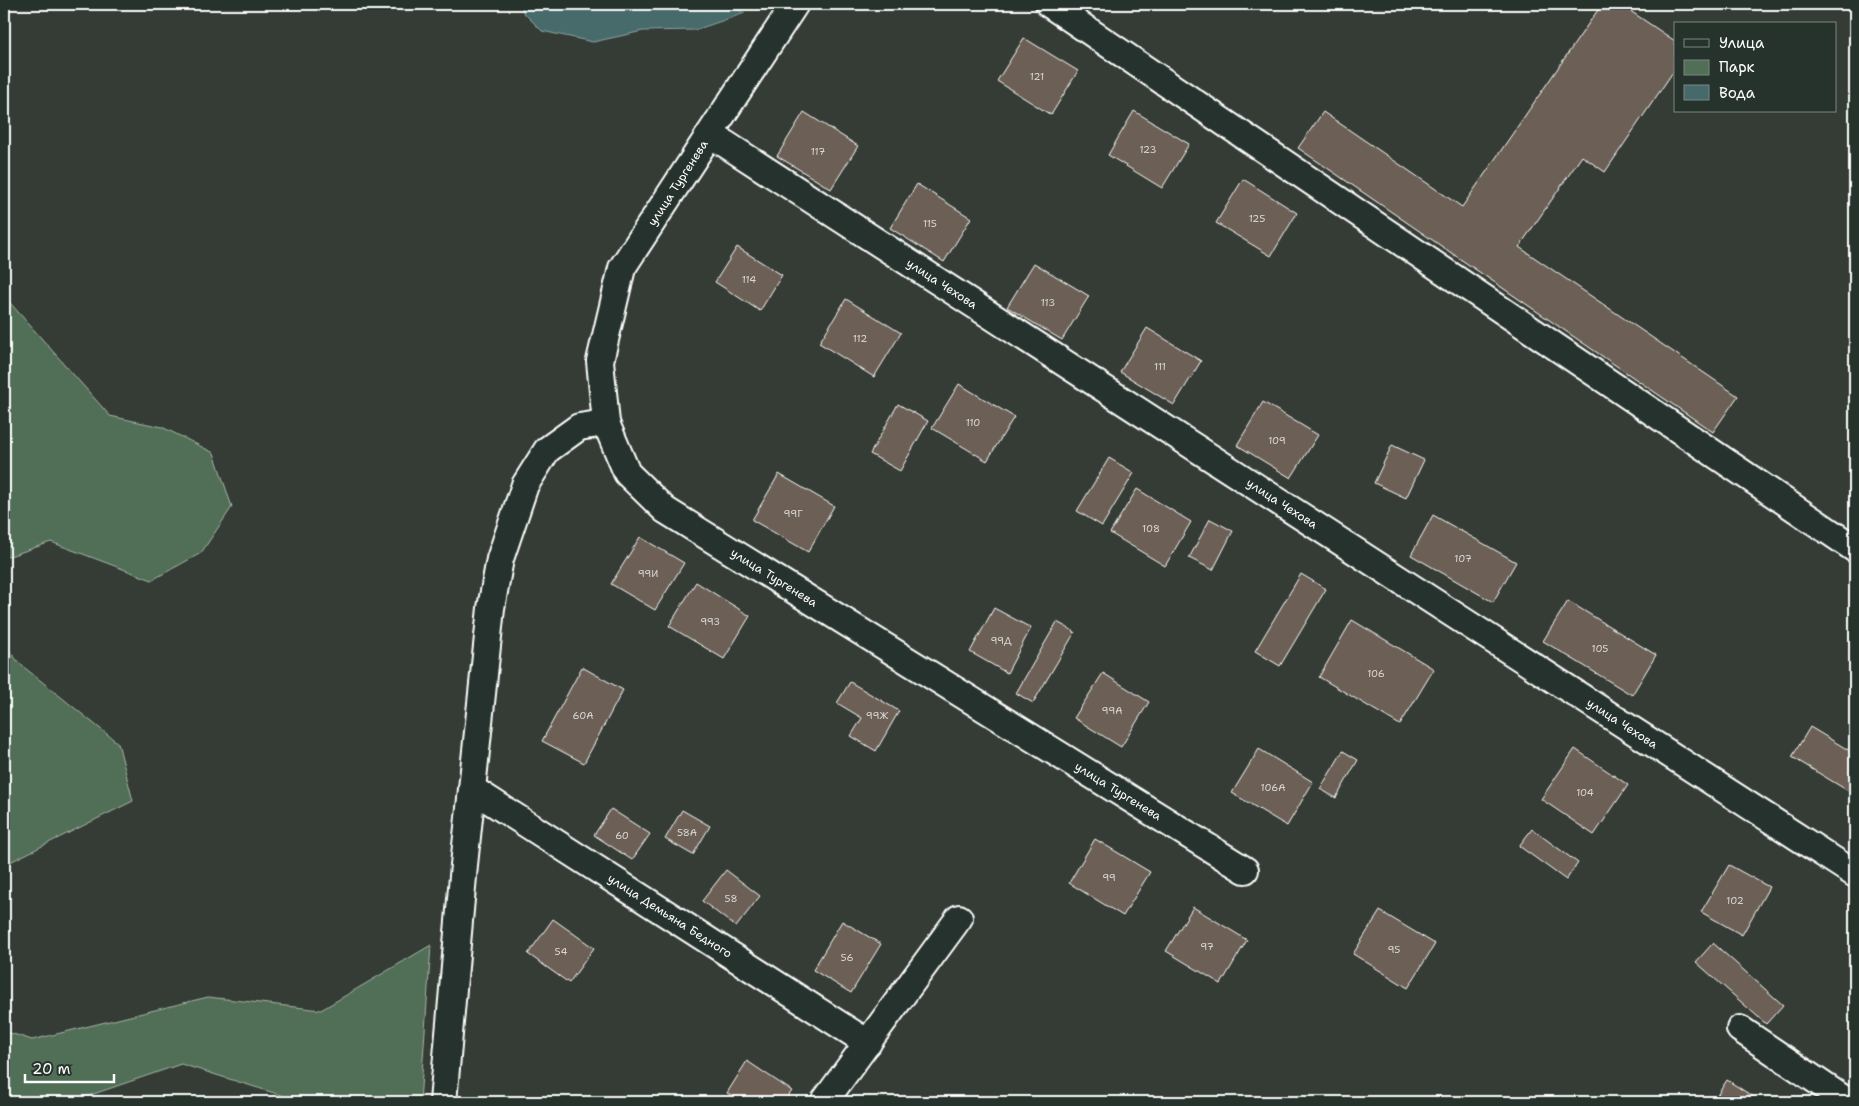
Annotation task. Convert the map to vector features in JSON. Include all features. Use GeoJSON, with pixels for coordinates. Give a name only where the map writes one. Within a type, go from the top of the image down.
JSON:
{"type":"FeatureCollection","features":[{"type":"Feature","properties":{"kind":"street","name":"улица Тургенева"},"geometry":{"type":"LineString","coordinates":[[795,4],[622,268],[600,361],[606,423],[627,472],[664,510],[1245,870]]}},
{"type":"Feature","properties":{"kind":"street"},"geometry":{"type":"LineString","coordinates":[[1049,4],[1855,549]]}},
{"type":"Feature","properties":{"kind":"street","name":"улица Чехова"},"geometry":{"type":"LineString","coordinates":[[710,134],[1855,874]]}},
{"type":"Feature","properties":{"kind":"street"},"geometry":{"type":"LineString","coordinates":[[443,1102],[491,608],[500,559],[525,485],[547,450],[579,427],[606,423]]}},
{"type":"Feature","properties":{"kind":"street","name":"улица Демьяна Бедного"},"geometry":{"type":"LineString","coordinates":[[472,789],[868,1043]]}},
{"type":"Feature","properties":{"kind":"street"},"geometry":{"type":"LineString","coordinates":[[824,1102],[959,918]]}},
{"type":"Feature","properties":{"kind":"street"},"geometry":{"type":"LineString","coordinates":[[1740,1029],[1848,1102]]}},
{"type":"Feature","properties":{"kind":"green space"},"geometry":{"type":"Polygon","coordinates":[[[4,296],[110,416],[162,427],[214,453],[232,507],[201,553],[152,580],[51,542],[4,558],[4,296]]]}},
{"type":"Feature","properties":{"kind":"green space"},"geometry":{"type":"Polygon","coordinates":[[[4,644],[20,664],[118,743],[133,801],[4,865],[4,644]]]}},
{"type":"Feature","properties":{"kind":"green space"},"geometry":{"type":"Polygon","coordinates":[[[431,945],[420,1102],[296,1102],[287,1097],[181,1064],[79,1099],[77,1102],[4,1102],[4,1031],[32,1040],[208,997],[321,1010],[431,945]]]}},
{"type":"Feature","properties":{"kind":"water"},"geometry":{"type":"Polygon","coordinates":[[[521,4],[726,4],[745,13],[695,30],[643,31],[593,42],[542,31],[523,12],[521,4]]]}},
{"type":"Feature","properties":{"kind":"building"},"geometry":{"type":"Polygon","coordinates":[[[1602,4],[1620,4],[1674,40],[1674,70],[1605,172],[1582,156],[1519,247],[1738,396],[1713,432],[1298,148],[1323,112],[1462,207],[1602,4]]]}},
{"type":"Feature","properties":{"kind":"building"},"geometry":{"type":"Polygon","coordinates":[[[1024,38],[1078,71],[1051,115],[997,81],[1024,38]]]}},
{"type":"Feature","properties":{"kind":"building"},"geometry":{"type":"Polygon","coordinates":[[[1134,111],[1189,144],[1162,188],[1108,155],[1134,111]]]}},
{"type":"Feature","properties":{"kind":"building"},"geometry":{"type":"Polygon","coordinates":[[[804,112],[858,146],[831,189],[777,156],[804,112]]]}},
{"type":"Feature","properties":{"kind":"building"},"geometry":{"type":"Polygon","coordinates":[[[1243,179],[1297,213],[1271,256],[1216,223],[1243,179]]]}},
{"type":"Feature","properties":{"kind":"building"},"geometry":{"type":"Polygon","coordinates":[[[917,184],[971,218],[944,262],[890,228],[917,184]]]}},
{"type":"Feature","properties":{"kind":"building"},"geometry":{"type":"Polygon","coordinates":[[[737,247],[782,275],[760,311],[715,282],[737,247]]]}},
{"type":"Feature","properties":{"kind":"building"},"geometry":{"type":"Polygon","coordinates":[[[1034,263],[1089,296],[1062,340],[1007,307],[1034,263]]]}},
{"type":"Feature","properties":{"kind":"building"},"geometry":{"type":"Polygon","coordinates":[[[846,299],[901,333],[874,377],[819,343],[846,299]]]}},
{"type":"Feature","properties":{"kind":"building"},"geometry":{"type":"Polygon","coordinates":[[[1147,328],[1201,361],[1174,405],[1120,372],[1147,328]]]}},
{"type":"Feature","properties":{"kind":"building"},"geometry":{"type":"Polygon","coordinates":[[[959,384],[1014,417],[987,461],[932,428],[959,384]]]}},
{"type":"Feature","properties":{"kind":"building"},"geometry":{"type":"Polygon","coordinates":[[[1263,402],[1318,435],[1291,478],[1237,445],[1263,402]]]}},
{"type":"Feature","properties":{"kind":"building"},"geometry":{"type":"Polygon","coordinates":[[[898,404],[928,421],[900,471],[870,454],[898,404]]]}},
{"type":"Feature","properties":{"kind":"building"},"geometry":{"type":"Polygon","coordinates":[[[1392,445],[1424,460],[1406,498],[1374,483],[1392,445]]]}},
{"type":"Feature","properties":{"kind":"building"},"geometry":{"type":"Polygon","coordinates":[[[1109,458],[1134,473],[1102,526],[1077,511],[1109,458]]]}},
{"type":"Feature","properties":{"kind":"building"},"geometry":{"type":"Polygon","coordinates":[[[779,474],[834,506],[808,552],[752,520],[779,474]]]}},
{"type":"Feature","properties":{"kind":"building"},"geometry":{"type":"Polygon","coordinates":[[[1137,489],[1191,522],[1165,566],[1110,533],[1137,489]]]}},
{"type":"Feature","properties":{"kind":"building"},"geometry":{"type":"Polygon","coordinates":[[[1433,515],[1516,562],[1493,602],[1411,555],[1433,515]]]}},
{"type":"Feature","properties":{"kind":"building"},"geometry":{"type":"Polygon","coordinates":[[[1210,519],[1233,531],[1213,570],[1189,558],[1210,519]]]}},
{"type":"Feature","properties":{"kind":"building"},"geometry":{"type":"Polygon","coordinates":[[[640,537],[684,563],[655,610],[611,584],[640,537]]]}},
{"type":"Feature","properties":{"kind":"building"},"geometry":{"type":"Polygon","coordinates":[[[1301,574],[1326,589],[1280,666],[1255,651],[1301,574]]]}},
{"type":"Feature","properties":{"kind":"building"},"geometry":{"type":"Polygon","coordinates":[[[696,582],[750,616],[724,659],[669,626],[696,582]]]}},
{"type":"Feature","properties":{"kind":"building"},"geometry":{"type":"Polygon","coordinates":[[[1568,601],[1656,655],[1632,695],[1543,641],[1568,601]]]}},
{"type":"Feature","properties":{"kind":"building"},"geometry":{"type":"Polygon","coordinates":[[[994,608],[1031,628],[1007,673],[970,652],[994,608]]]}},
{"type":"Feature","properties":{"kind":"building"},"geometry":{"type":"Polygon","coordinates":[[[1352,620],[1434,669],[1400,725],[1319,677],[1352,620]]]}},
{"type":"Feature","properties":{"kind":"building"},"geometry":{"type":"Polygon","coordinates":[[[1057,622],[1075,632],[1033,703],[1016,693],[1057,622]]]}},
{"type":"Feature","properties":{"kind":"building"},"geometry":{"type":"Polygon","coordinates":[[[582,667],[623,690],[584,763],[542,741],[582,667]]]}},
{"type":"Feature","properties":{"kind":"building"},"geometry":{"type":"Polygon","coordinates":[[[1103,673],[1149,702],[1121,747],[1074,718],[1103,673]]]}},
{"type":"Feature","properties":{"kind":"building"},"geometry":{"type":"Polygon","coordinates":[[[850,682],[899,711],[876,751],[851,736],[862,718],[837,703],[850,682]]]}},
{"type":"Feature","properties":{"kind":"building"},"geometry":{"type":"Polygon","coordinates":[[[1810,727],[1855,754],[1855,783],[1850,792],[1792,757],[1810,727]]]}},
{"type":"Feature","properties":{"kind":"building"},"geometry":{"type":"Polygon","coordinates":[[[1259,749],[1313,782],[1287,826],[1232,793],[1259,749]]]}},
{"type":"Feature","properties":{"kind":"building"},"geometry":{"type":"Polygon","coordinates":[[[1575,749],[1628,785],[1594,835],[1541,799],[1575,749]]]}},
{"type":"Feature","properties":{"kind":"building"},"geometry":{"type":"Polygon","coordinates":[[[1343,751],[1358,760],[1336,798],[1320,789],[1343,751]]]}},
{"type":"Feature","properties":{"kind":"building"},"geometry":{"type":"Polygon","coordinates":[[[611,809],[650,834],[632,860],[594,835],[611,809]]]}},
{"type":"Feature","properties":{"kind":"building"},"geometry":{"type":"Polygon","coordinates":[[[682,810],[710,826],[693,855],[665,839],[682,810]]]}},
{"type":"Feature","properties":{"kind":"building"},"geometry":{"type":"Polygon","coordinates":[[[1532,829],[1578,863],[1566,880],[1519,846],[1532,829]]]}},
{"type":"Feature","properties":{"kind":"building"},"geometry":{"type":"Polygon","coordinates":[[[1095,839],[1150,872],[1123,916],[1069,883],[1095,839]]]}},
{"type":"Feature","properties":{"kind":"building"},"geometry":{"type":"Polygon","coordinates":[[[1729,865],[1769,887],[1742,935],[1701,912],[1729,865]]]}},
{"type":"Feature","properties":{"kind":"building"},"geometry":{"type":"Polygon","coordinates":[[[726,870],[760,896],[736,927],[702,901],[726,870]]]}},
{"type":"Feature","properties":{"kind":"building"},"geometry":{"type":"Polygon","coordinates":[[[1193,907],[1247,940],[1221,984],[1166,951],[1193,907]]]}},
{"type":"Feature","properties":{"kind":"building"},"geometry":{"type":"Polygon","coordinates":[[[1380,911],[1435,944],[1408,988],[1353,954],[1380,911]]]}},
{"type":"Feature","properties":{"kind":"building"},"geometry":{"type":"Polygon","coordinates":[[[553,919],[594,948],[569,983],[528,954],[553,919]]]}},
{"type":"Feature","properties":{"kind":"building"},"geometry":{"type":"Polygon","coordinates":[[[842,921],[881,944],[851,993],[813,970],[842,921]]]}},
{"type":"Feature","properties":{"kind":"building"},"geometry":{"type":"Polygon","coordinates":[[[1713,943],[1783,1005],[1766,1024],[1696,962],[1713,943]]]}},
{"type":"Feature","properties":{"kind":"building"},"geometry":{"type":"Polygon","coordinates":[[[747,1061],[792,1091],[784,1102],[742,1102],[727,1093],[747,1061]]]}},
{"type":"Feature","properties":{"kind":"building"},"geometry":{"type":"Polygon","coordinates":[[[1727,1080],[1760,1101],[1713,1102],[1727,1080]]]}}]}
